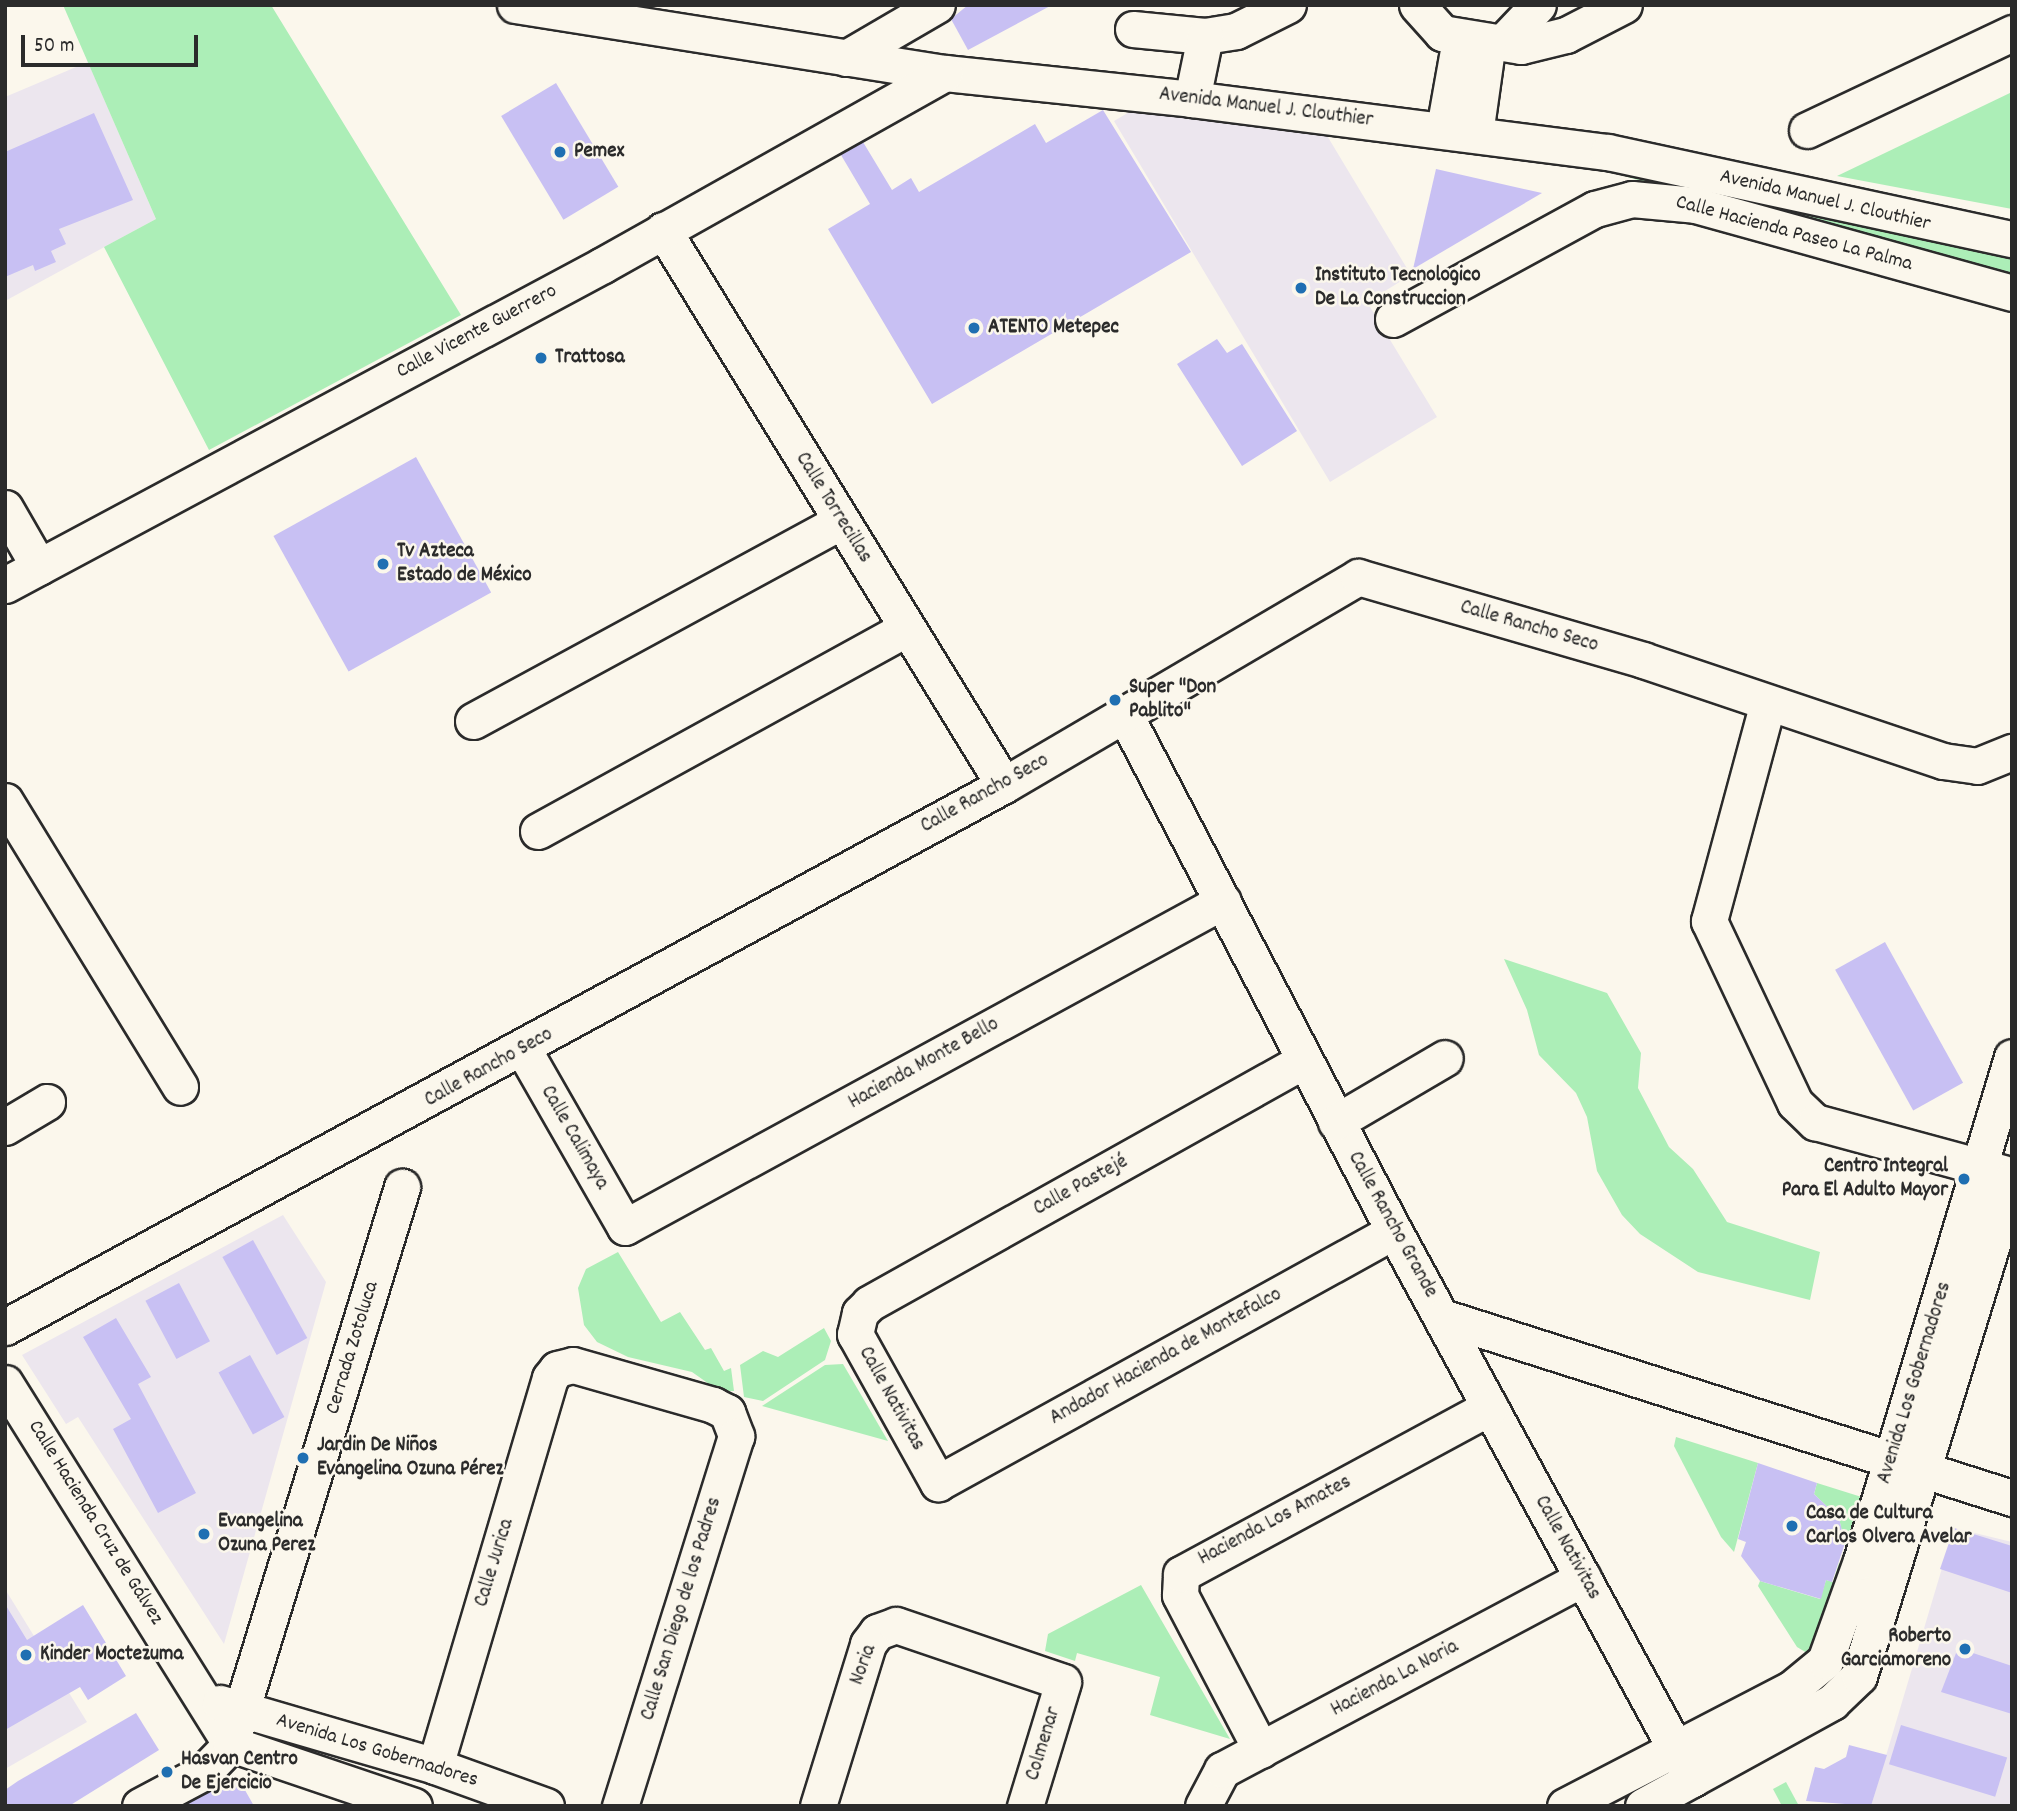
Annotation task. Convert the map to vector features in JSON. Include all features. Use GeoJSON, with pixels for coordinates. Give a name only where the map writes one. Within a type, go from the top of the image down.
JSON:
{"type":"FeatureCollection","features":[{"type":"Feature","properties":{"kind":"street","name":"Avenida Manuel J. Clouthier"},"geometry":{"type":"LineString","coordinates":[[515,5],[945,73],[1192,99],[1608,152],[2012,239]]}},
{"type":"Feature","properties":{"kind":"street"},"geometry":{"type":"LineString","coordinates":[[846,58],[937,5]]}},
{"type":"Feature","properties":{"kind":"street"},"geometry":{"type":"LineString","coordinates":[[1133,29],[1205,36],[1236,31],[1288,5]]}},
{"type":"Feature","properties":{"kind":"street"},"geometry":{"type":"LineString","coordinates":[[1417,5],[1430,24],[1483,41],[1536,46],[1625,5]]}},
{"type":"Feature","properties":{"kind":"street"},"geometry":{"type":"LineString","coordinates":[[1460,132],[1483,41],[1538,5]]}},
{"type":"Feature","properties":{"kind":"street"},"geometry":{"type":"LineString","coordinates":[[1807,130],[2012,33]]}},
{"type":"Feature","properties":{"kind":"street"},"geometry":{"type":"LineString","coordinates":[[1192,99],[1205,36]]}},
{"type":"Feature","properties":{"kind":"street","name":"Calle Vicente Guerrero"},"geometry":{"type":"LineString","coordinates":[[5,585],[663,230],[945,73]]}},
{"type":"Feature","properties":{"kind":"street","name":"Calle Hacienda Paseo La Palma"},"geometry":{"type":"LineString","coordinates":[[1393,319],[1595,209],[1632,199],[1695,205],[2012,293]]}},
{"type":"Feature","properties":{"kind":"street","name":"Calle Torrecillas"},"geometry":{"type":"LineString","coordinates":[[663,230],[1004,785]]}},
{"type":"Feature","properties":{"kind":"street"},"geometry":{"type":"LineString","coordinates":[[5,508],[39,567]]}},
{"type":"Feature","properties":{"kind":"street"},"geometry":{"type":"LineString","coordinates":[[472,722],[841,521]]}},
{"type":"Feature","properties":{"kind":"street","name":"Calle Rancho Seco"},"geometry":{"type":"LineString","coordinates":[[5,1327],[523,1049],[1004,785],[1358,577],[1643,660],[1767,705],[1963,765],[1992,763],[2011,752]]}},
{"type":"Feature","properties":{"kind":"street"},"geometry":{"type":"LineString","coordinates":[[538,831],[907,628]]}},
{"type":"Feature","properties":{"kind":"street"},"geometry":{"type":"LineString","coordinates":[[1767,705],[1710,906],[1709,921],[1720,949],[1804,1115],[1853,1134],[2001,1173]]}},
{"type":"Feature","properties":{"kind":"street","name":"Calle Rancho Grande"},"geometry":{"type":"LineString","coordinates":[[1125,715],[1303,1061],[1443,1317],[1923,1473],[2012,1498]]}},
{"type":"Feature","properties":{"kind":"street"},"geometry":{"type":"LineString","coordinates":[[5,801],[180,1087]]}},
{"type":"Feature","properties":{"kind":"street","name":"Hacienda Monte Bello"},"geometry":{"type":"LineString","coordinates":[[625,1227],[1223,901]]}},
{"type":"Feature","properties":{"kind":"street","name":"Calle Calimaya"},"geometry":{"type":"LineString","coordinates":[[523,1049],[625,1227]]}},
{"type":"Feature","properties":{"kind":"street","name":"Avenida Los Gobernadores"},"geometry":{"type":"LineString","coordinates":[[1643,1806],[1832,1702],[1859,1676],[1923,1473],[2001,1173],[2012,1057]]}},
{"type":"Feature","properties":{"kind":"street"},"geometry":{"type":"LineString","coordinates":[[1336,1122],[1445,1058]]}},
{"type":"Feature","properties":{"kind":"street","name":"Calle Pastejé"},"geometry":{"type":"LineString","coordinates":[[860,1313],[1303,1061]]}},
{"type":"Feature","properties":{"kind":"street"},"geometry":{"type":"LineString","coordinates":[[5,1127],[47,1102]]}},
{"type":"Feature","properties":{"kind":"street","name":"Avenida Los Gobernadores"},"geometry":{"type":"LineString","coordinates":[[1565,1806],[1809,1678],[1825,1661],[1891,1461],[2001,1173]]}},
{"type":"Feature","properties":{"kind":"street","name":"Cerrada Zotoluca"},"geometry":{"type":"LineString","coordinates":[[244,1709],[402,1187]]}},
{"type":"Feature","properties":{"kind":"street","name":"Andador Hacienda de Montefalco"},"geometry":{"type":"LineString","coordinates":[[938,1483],[1394,1231]]}},
{"type":"Feature","properties":{"kind":"street","name":"Calle Nativitas"},"geometry":{"type":"LineString","coordinates":[[860,1313],[855,1334],[938,1483]]}},
{"type":"Feature","properties":{"kind":"street","name":"Calle Nativitas"},"geometry":{"type":"LineString","coordinates":[[1443,1317],[1692,1779]]}},
{"type":"Feature","properties":{"kind":"street","name":"Calle Jurica"},"geometry":{"type":"LineString","coordinates":[[435,1766],[550,1378],[564,1365],[727,1412]]}},
{"type":"Feature","properties":{"kind":"street","name":"Calle Hacienda Cruz de Gálvez"},"geometry":{"type":"LineString","coordinates":[[5,1382],[207,1699],[231,1744]]}},
{"type":"Feature","properties":{"kind":"street","name":"Hacienda Los Amates"},"geometry":{"type":"LineString","coordinates":[[1261,1750],[1180,1595],[1181,1574],[1490,1407]]}},
{"type":"Feature","properties":{"kind":"street","name":"Calle San Diego de los Padres"},"geometry":{"type":"LineString","coordinates":[[620,1806],[736,1436],[727,1412]]}},
{"type":"Feature","properties":{"kind":"street","name":"Hacienda La Noria"},"geometry":{"type":"LineString","coordinates":[[1203,1806],[1222,1770],[1583,1578]]}},
{"type":"Feature","properties":{"kind":"street","name":"Noria"},"geometry":{"type":"LineString","coordinates":[[818,1806],[868,1644],[887,1627],[895,1625],[1063,1682]]}},
{"type":"Feature","properties":{"kind":"street","name":"Colmenar"},"geometry":{"type":"LineString","coordinates":[[1025,1806],[1063,1682]]}},
{"type":"Feature","properties":{"kind":"street"},"geometry":{"type":"LineString","coordinates":[[140,1806],[204,1772],[231,1744],[244,1709],[207,1699]]}},
{"type":"Feature","properties":{"kind":"street","name":"Avenida Los Gobernadores"},"geometry":{"type":"LineString","coordinates":[[244,1709],[435,1766],[545,1806]]}},
{"type":"Feature","properties":{"kind":"street","name":"Avenida Los Gobernadores"},"geometry":{"type":"LineString","coordinates":[[231,1744],[355,1798],[414,1806]]}},
{"type":"Feature","properties":{"kind":"shaded area"},"geometry":{"type":"Polygon","coordinates":[[[88,62],[156,219],[5,301],[5,97],[88,62]]]}},
{"type":"Feature","properties":{"kind":"shaded area","name":"Instituto Tecnologico De La Construccion"},"geometry":{"type":"Polygon","coordinates":[[[1131,111],[1326,134],[1411,275],[1367,302],[1437,417],[1330,482],[1114,121],[1131,111]]]}},
{"type":"Feature","properties":{"kind":"shaded area","name":"Evangelina Ozuna Perez"},"geometry":{"type":"Polygon","coordinates":[[[283,1215],[326,1282],[224,1644],[78,1417],[66,1424],[22,1355],[283,1215]]]}},
{"type":"Feature","properties":{"kind":"shaded area","name":"Roberto Garciamoreno"},"geometry":{"type":"Polygon","coordinates":[[[1954,1528],[2012,1542],[2012,1806],[1871,1806],[1954,1528]]]}},
{"type":"Feature","properties":{"kind":"shaded area","name":"Kinder Moctezuma"},"geometry":{"type":"Polygon","coordinates":[[[5,1589],[87,1722],[5,1769],[5,1589]]]}},
{"type":"Feature","properties":{"kind":"green space"},"geometry":{"type":"Polygon","coordinates":[[[63,5],[271,5],[461,315],[209,450],[104,247],[156,219],[63,5]]]}},
{"type":"Feature","properties":{"kind":"green space"},"geometry":{"type":"Polygon","coordinates":[[[2012,92],[2012,209],[1837,176],[2012,92]]]}},
{"type":"Feature","properties":{"kind":"green space"},"geometry":{"type":"Polygon","coordinates":[[[1611,166],[2012,254],[2012,287],[1610,172],[1611,166]]]}},
{"type":"Feature","properties":{"kind":"green space"},"geometry":{"type":"Polygon","coordinates":[[[1504,959],[1607,993],[1641,1053],[1638,1088],[1669,1147],[1693,1169],[1727,1222],[1820,1252],[1810,1300],[1698,1272],[1640,1234],[1622,1215],[1597,1171],[1587,1117],[1576,1093],[1539,1055],[1527,1010],[1504,959]]]}},
{"type":"Feature","properties":{"kind":"green space"},"geometry":{"type":"Polygon","coordinates":[[[618,1252],[661,1322],[680,1312],[705,1350],[711,1348],[724,1371],[731,1368],[734,1391],[719,1391],[692,1372],[628,1357],[597,1342],[584,1325],[578,1288],[586,1269],[618,1252]]]}},
{"type":"Feature","properties":{"kind":"green space"},"geometry":{"type":"Polygon","coordinates":[[[824,1328],[831,1341],[825,1360],[763,1401],[744,1397],[740,1365],[763,1351],[778,1357],[824,1328]]]}},
{"type":"Feature","properties":{"kind":"green space"},"geometry":{"type":"Polygon","coordinates":[[[843,1364],[888,1441],[762,1406],[825,1365],[843,1364]]]}},
{"type":"Feature","properties":{"kind":"green space"},"geometry":{"type":"Polygon","coordinates":[[[1676,1437],[1758,1463],[1734,1552],[1721,1537],[1674,1446],[1676,1437]]]}},
{"type":"Feature","properties":{"kind":"green space"},"geometry":{"type":"Polygon","coordinates":[[[1817,1483],[1868,1499],[1851,1551],[1846,1550],[1839,1518],[1814,1494],[1817,1483]]]}},
{"type":"Feature","properties":{"kind":"green space"},"geometry":{"type":"Polygon","coordinates":[[[1839,1563],[1847,1565],[1817,1655],[1807,1653],[1797,1647],[1758,1586],[1760,1581],[1820,1599],[1826,1580],[1833,1582],[1839,1563]]]}},
{"type":"Feature","properties":{"kind":"green space"},"geometry":{"type":"Polygon","coordinates":[[[1141,1585],[1230,1739],[1150,1715],[1160,1677],[1077,1653],[1075,1661],[1045,1651],[1048,1634],[1141,1585]]]}},
{"type":"Feature","properties":{"kind":"green space"},"geometry":{"type":"Polygon","coordinates":[[[1786,1782],[1799,1806],[1782,1806],[1773,1789],[1786,1782]]]}},
{"type":"Feature","properties":{"kind":"building"},"geometry":{"type":"Polygon","coordinates":[[[968,5],[1052,5],[968,50],[951,19],[968,5]]]}},
{"type":"Feature","properties":{"kind":"building","name":"Pemex"},"geometry":{"type":"Polygon","coordinates":[[[556,83],[618,187],[563,220],[501,116],[556,83]]]}},
{"type":"Feature","properties":{"kind":"building","name":"ATENTO Metepec"},"geometry":{"type":"Polygon","coordinates":[[[1103,110],[1191,252],[932,404],[828,229],[870,204],[841,155],[863,142],[892,190],[911,178],[919,192],[1035,124],[1046,143],[1103,110]]]}},
{"type":"Feature","properties":{"kind":"building"},"geometry":{"type":"Polygon","coordinates":[[[94,113],[133,200],[59,229],[66,244],[51,251],[56,262],[35,271],[33,265],[5,277],[5,152],[94,113]]]}},
{"type":"Feature","properties":{"kind":"building"},"geometry":{"type":"Polygon","coordinates":[[[1436,169],[1542,193],[1413,269],[1436,169]]]}},
{"type":"Feature","properties":{"kind":"building","name":"ATENTO Metepec"},"geometry":{"type":"Polygon","coordinates":[[[1217,339],[1227,353],[1242,344],[1297,431],[1242,466],[1177,364],[1217,339]]]}},
{"type":"Feature","properties":{"kind":"building","name":"Tv Azteca Estado de México"},"geometry":{"type":"Polygon","coordinates":[[[416,457],[491,593],[349,672],[273,536],[416,457]]]}},
{"type":"Feature","properties":{"kind":"building"},"geometry":{"type":"Polygon","coordinates":[[[1885,942],[1963,1083],[1913,1110],[1835,970],[1885,942]]]}},
{"type":"Feature","properties":{"kind":"building"},"geometry":{"type":"Polygon","coordinates":[[[253,1240],[307,1338],[277,1355],[222,1257],[253,1240]]]}},
{"type":"Feature","properties":{"kind":"building"},"geometry":{"type":"Polygon","coordinates":[[[179,1283],[210,1341],[176,1359],[145,1301],[179,1283]]]}},
{"type":"Feature","properties":{"kind":"building"},"geometry":{"type":"Polygon","coordinates":[[[116,1318],[151,1377],[138,1384],[196,1493],[158,1513],[113,1429],[131,1419],[83,1337],[116,1318]]]}},
{"type":"Feature","properties":{"kind":"building"},"geometry":{"type":"Polygon","coordinates":[[[250,1355],[284,1417],[253,1435],[219,1372],[250,1355]]]}},
{"type":"Feature","properties":{"kind":"building","name":"Casa de Cultura Carlos Olvera Avelar"},"geometry":{"type":"Polygon","coordinates":[[[1758,1463],[1817,1483],[1814,1494],[1839,1518],[1845,1543],[1832,1582],[1826,1580],[1821,1599],[1760,1581],[1741,1556],[1746,1542],[1738,1539],[1758,1463]]]}},
{"type":"Feature","properties":{"kind":"building"},"geometry":{"type":"Polygon","coordinates":[[[1954,1528],[2012,1546],[2012,1593],[1940,1569],[1954,1528]]]}},
{"type":"Feature","properties":{"kind":"building"},"geometry":{"type":"Polygon","coordinates":[[[5,1604],[27,1640],[83,1605],[126,1676],[88,1700],[80,1687],[5,1730],[5,1604]]]}},
{"type":"Feature","properties":{"kind":"building"},"geometry":{"type":"Polygon","coordinates":[[[1958,1648],[2012,1666],[2012,1714],[1941,1692],[1958,1648]]]}},
{"type":"Feature","properties":{"kind":"building"},"geometry":{"type":"Polygon","coordinates":[[[136,1713],[159,1750],[69,1806],[5,1806],[5,1790],[136,1713]]]}},
{"type":"Feature","properties":{"kind":"building"},"geometry":{"type":"Polygon","coordinates":[[[1901,1725],[2007,1757],[1995,1797],[1889,1764],[1901,1725]]]}},
{"type":"Feature","properties":{"kind":"building"},"geometry":{"type":"Polygon","coordinates":[[[1849,1745],[1887,1755],[1871,1806],[1806,1801],[1815,1767],[1824,1769],[1846,1757],[1849,1745]]]}},
{"type":"Feature","properties":{"kind":"building"},"geometry":{"type":"Polygon","coordinates":[[[237,1776],[254,1806],[183,1806],[213,1790],[237,1776]]]}},
{"type":"Feature","properties":{"kind":"place","name":"Pemex"},"geometry":{"type":"Point","coordinates":[560,152]}},
{"type":"Feature","properties":{"kind":"place","name":"Instituto Tecnologico De La Construccion"},"geometry":{"type":"Point","coordinates":[1301,288]}},
{"type":"Feature","properties":{"kind":"place","name":"ATENTO Metepec"},"geometry":{"type":"Point","coordinates":[974,328]}},
{"type":"Feature","properties":{"kind":"place","name":"Trattosa"},"geometry":{"type":"Point","coordinates":[541,358]}},
{"type":"Feature","properties":{"kind":"place","name":"Tv Azteca Estado de México"},"geometry":{"type":"Point","coordinates":[383,564]}},
{"type":"Feature","properties":{"kind":"place","name":"Super \"Don Pablito\""},"geometry":{"type":"Point","coordinates":[1115,700]}},
{"type":"Feature","properties":{"kind":"place","name":"Centro Integral Para El Adulto Mayor"},"geometry":{"type":"Point","coordinates":[1964,1179]}},
{"type":"Feature","properties":{"kind":"place","name":"Jardin De Niños Evangelina Ozuna Pérez"},"geometry":{"type":"Point","coordinates":[303,1458]}},
{"type":"Feature","properties":{"kind":"place","name":"Casa de Cultura Carlos Olvera Avelar"},"geometry":{"type":"Point","coordinates":[1792,1526]}},
{"type":"Feature","properties":{"kind":"place","name":"Evangelina Ozuna Perez"},"geometry":{"type":"Point","coordinates":[204,1534]}},
{"type":"Feature","properties":{"kind":"place","name":"Roberto Garciamoreno"},"geometry":{"type":"Point","coordinates":[1965,1649]}},
{"type":"Feature","properties":{"kind":"place","name":"Kinder Moctezuma"},"geometry":{"type":"Point","coordinates":[26,1655]}},
{"type":"Feature","properties":{"kind":"place","name":"Hasvan Centro De Ejercicio"},"geometry":{"type":"Point","coordinates":[167,1772]}}]}
